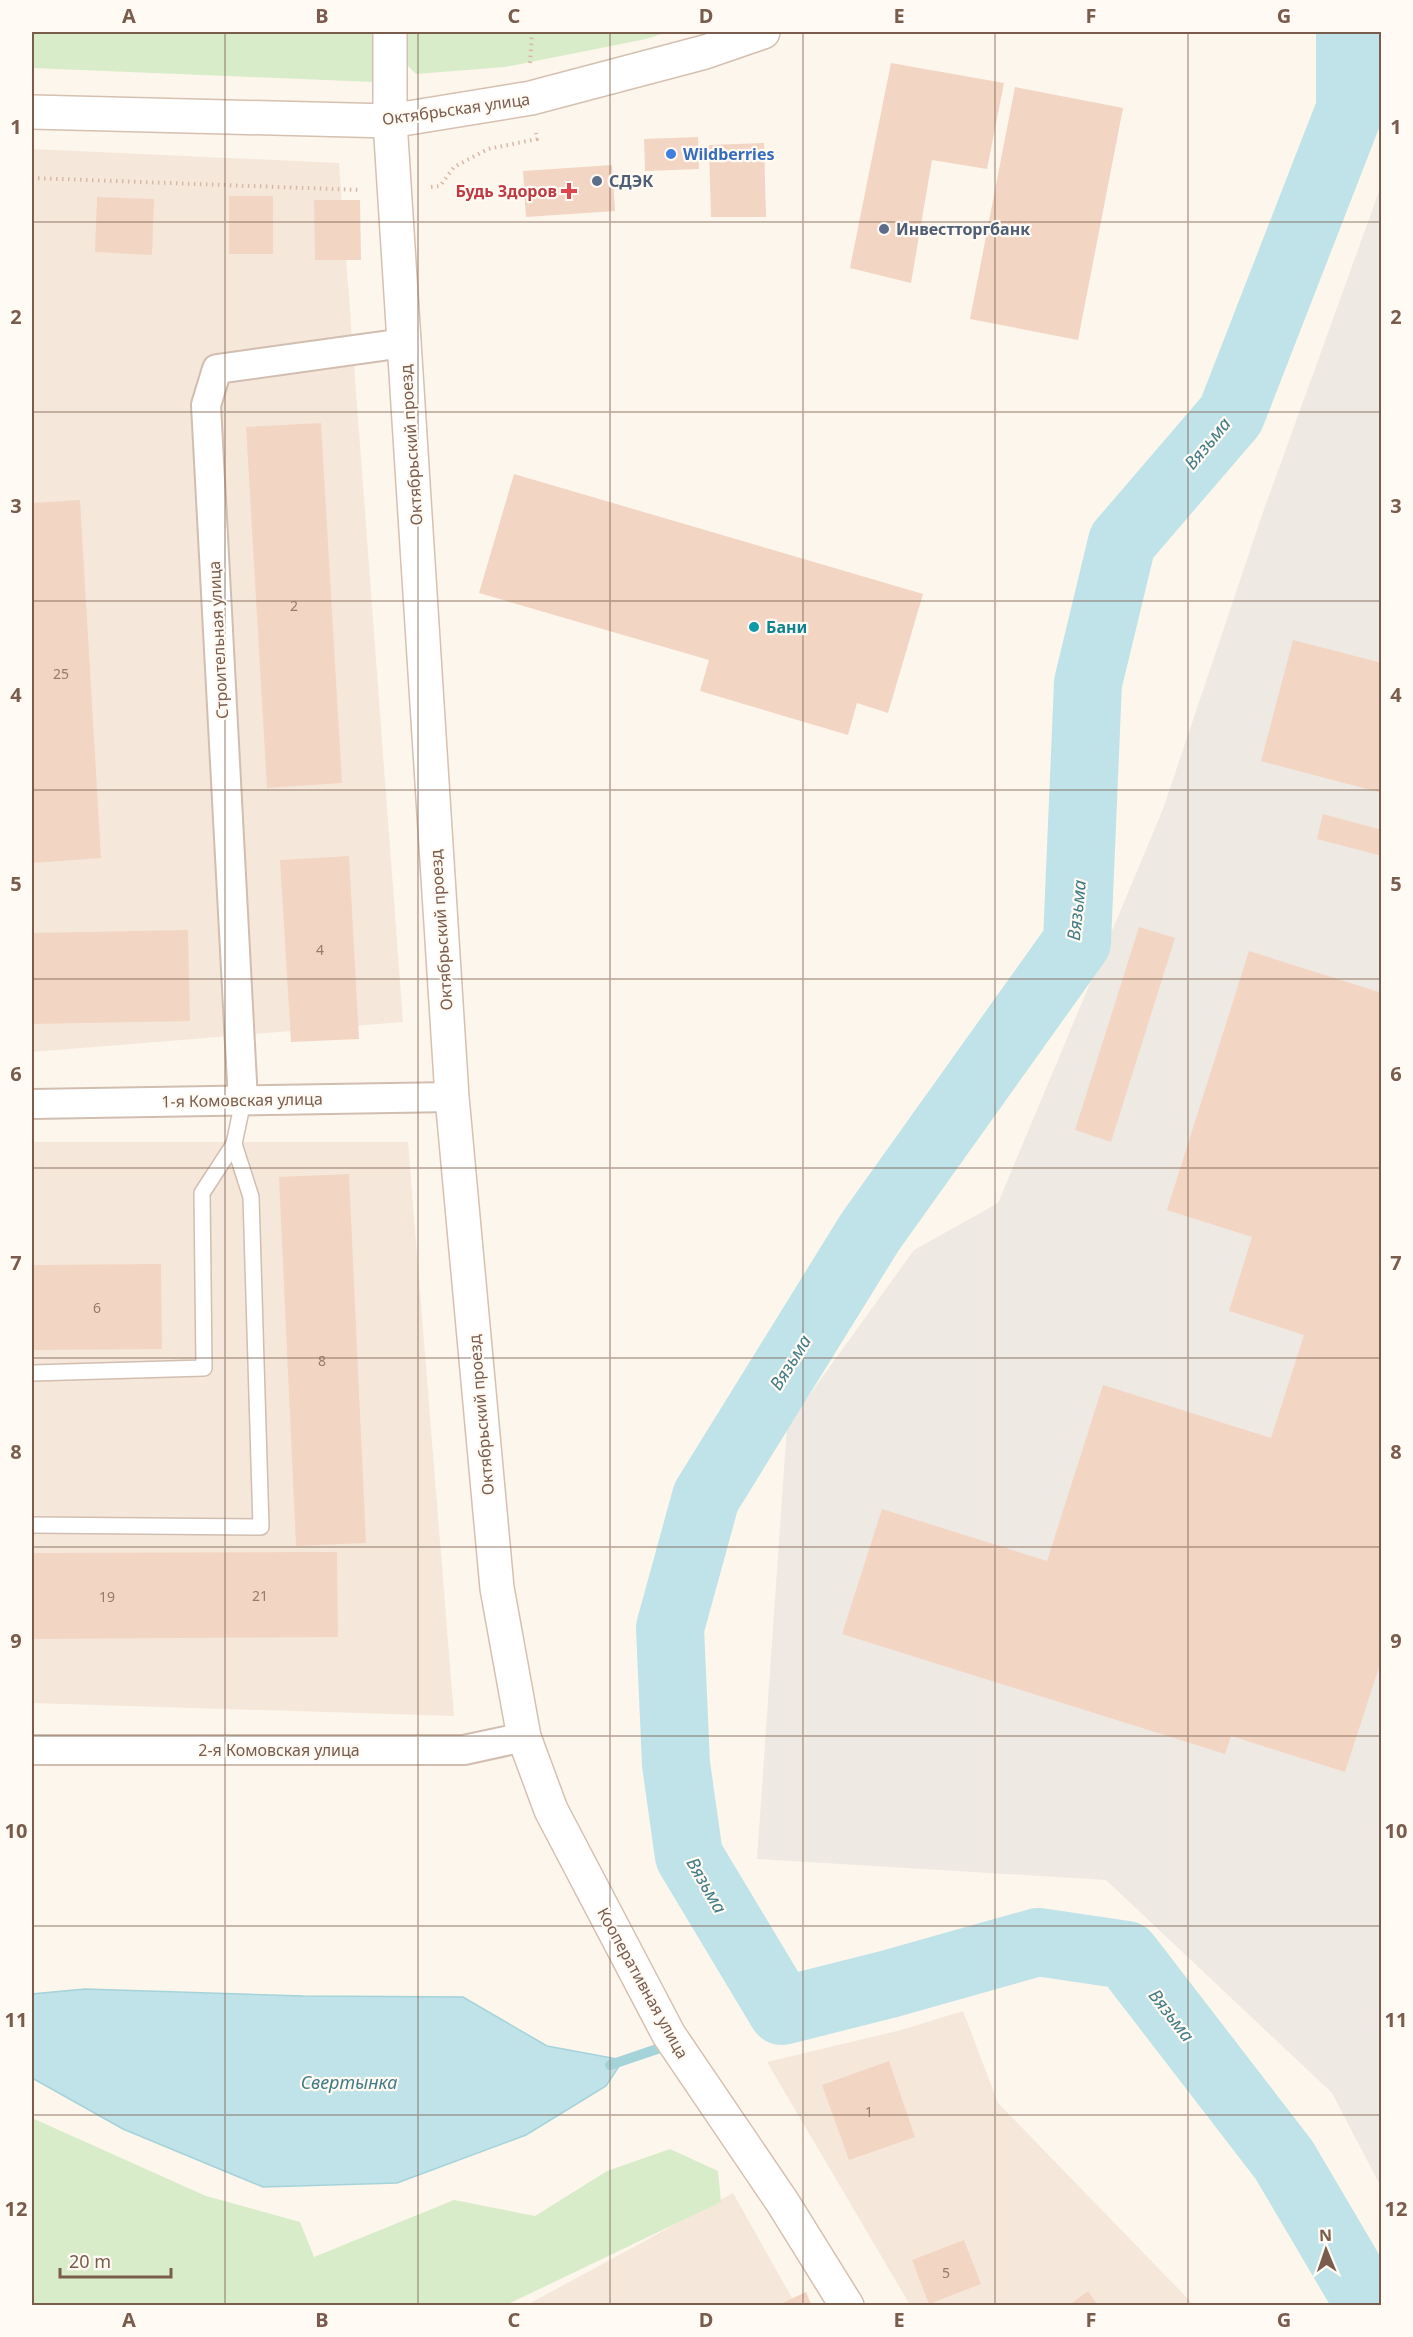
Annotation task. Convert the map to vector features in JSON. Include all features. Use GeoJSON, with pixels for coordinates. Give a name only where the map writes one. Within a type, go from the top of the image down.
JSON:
{"type":"FeatureCollection","features":[{"type":"Feature","properties":{"kind":"street","name":"Октябрьский проезд"},"geometry":{"type":"LineString","coordinates":[[390,32],[390,121],[452,1097],[497,1588],[524,1737]]}},
{"type":"Feature","properties":{"kind":"street","name":"Октябрьская улица"},"geometry":{"type":"LineString","coordinates":[[32,112],[390,121],[522,100],[705,52],[763,32]]}},
{"type":"Feature","properties":{"kind":"street","name":"Строительная улица"},"geometry":{"type":"LineString","coordinates":[[243,1101],[206,405],[217,369],[404,344]]}},
{"type":"Feature","properties":{"kind":"street","name":"1-я Комовская улица"},"geometry":{"type":"LineString","coordinates":[[32,1104],[452,1097]]}},
{"type":"Feature","properties":{"kind":"street","name":"2-я Комовская улица"},"geometry":{"type":"LineString","coordinates":[[32,1750],[464,1750],[524,1737]]}},
{"type":"Feature","properties":{"kind":"street","name":"Кооперативная улица"},"geometry":{"type":"LineString","coordinates":[[524,1737],[551,1810],[669,2035],[783,2203],[846,2306]]}},
{"type":"Feature","properties":{"kind":"lane"},"geometry":{"type":"LineString","coordinates":[[32,1373],[204,1368],[202,1193],[234,1144],[243,1101]]}},
{"type":"Feature","properties":{"kind":"lane"},"geometry":{"type":"LineString","coordinates":[[32,1525],[261,1527],[252,1197],[234,1144]]}},
{"type":"Feature","properties":{"kind":"path"},"geometry":{"type":"LineString","coordinates":[[32,178],[395,191],[440,186],[454,167],[488,149],[537,139]]}},
{"type":"Feature","properties":{"kind":"shaded area"},"geometry":{"type":"Polygon","coordinates":[[[32,149],[339,163],[403,1022],[32,1052],[32,149]]]}},
{"type":"Feature","properties":{"kind":"shaded area"},"geometry":{"type":"Polygon","coordinates":[[[1381,186],[1381,2187],[1332,2093],[1106,1880],[757,1859],[787,1426],[914,1250],[998,1203],[1163,809],[1262,515],[1381,186]]]}},
{"type":"Feature","properties":{"kind":"shaded area"},"geometry":{"type":"Polygon","coordinates":[[[32,1142],[408,1142],[454,1716],[32,1703],[32,1142]]]}},
{"type":"Feature","properties":{"kind":"shaded area"},"geometry":{"type":"Polygon","coordinates":[[[963,2011],[998,2103],[1194,2305],[910,2305],[767,2062],[901,2030],[963,2011]]]}},
{"type":"Feature","properties":{"kind":"shaded area"},"geometry":{"type":"Polygon","coordinates":[[[733,2193],[796,2305],[525,2306],[733,2193]]]}},
{"type":"Feature","properties":{"kind":"green space"},"geometry":{"type":"Polygon","coordinates":[[[32,32],[372,32],[373,82],[32,68],[32,32]]]}},
{"type":"Feature","properties":{"kind":"green space"},"geometry":{"type":"Polygon","coordinates":[[[398,32],[668,32],[646,39],[505,67],[416,74],[397,55],[398,32]]]}},
{"type":"Feature","properties":{"kind":"green space"},"geometry":{"type":"Polygon","coordinates":[[[32,2118],[206,2196],[300,2222],[314,2257],[454,2200],[535,2216],[607,2171],[670,2149],[718,2171],[721,2202],[506,2305],[32,2305],[32,2118]]]}},
{"type":"Feature","properties":{"kind":"water"},"geometry":{"type":"Polygon","coordinates":[[[85,1989],[303,1996],[463,1997],[547,2046],[623,2060],[606,2086],[526,2135],[397,2183],[263,2187],[123,2129],[32,2078],[32,1994],[85,1989]]]}},
{"type":"Feature","properties":{"kind":"building"},"geometry":{"type":"Polygon","coordinates":[[[891,63],[1004,83],[987,169],[932,160],[911,283],[850,268],[891,63]]]}},
{"type":"Feature","properties":{"kind":"building"},"geometry":{"type":"Polygon","coordinates":[[[1015,87],[1123,108],[1078,340],[970,319],[1015,87]]]}},
{"type":"Feature","properties":{"kind":"building","name":"Wildberries"},"geometry":{"type":"Polygon","coordinates":[[[698,137],[699,169],[645,171],[644,139],[698,137]]]}},
{"type":"Feature","properties":{"kind":"building"},"geometry":{"type":"Polygon","coordinates":[[[764,143],[766,217],[711,217],[709,145],[764,143]]]}},
{"type":"Feature","properties":{"kind":"building","name":"Будь Здоров"},"geometry":{"type":"Polygon","coordinates":[[[612,165],[615,211],[526,217],[523,171],[612,165]]]}},
{"type":"Feature","properties":{"kind":"building"},"geometry":{"type":"Polygon","coordinates":[[[229,196],[273,196],[273,254],[229,254],[229,196]]]}},
{"type":"Feature","properties":{"kind":"building"},"geometry":{"type":"Polygon","coordinates":[[[97,197],[154,199],[152,255],[95,252],[97,197]]]}},
{"type":"Feature","properties":{"kind":"building"},"geometry":{"type":"Polygon","coordinates":[[[314,200],[360,200],[361,260],[315,260],[314,200]]]}},
{"type":"Feature","properties":{"kind":"building"},"geometry":{"type":"Polygon","coordinates":[[[321,423],[342,783],[267,788],[246,427],[321,423]]]}},
{"type":"Feature","properties":{"kind":"building","name":"Бани"},"geometry":{"type":"Polygon","coordinates":[[[514,474],[923,594],[888,713],[857,703],[848,735],[700,691],[709,660],[479,593],[514,474]]]}},
{"type":"Feature","properties":{"kind":"building"},"geometry":{"type":"Polygon","coordinates":[[[80,500],[101,858],[33,863],[32,503],[80,500]]]}},
{"type":"Feature","properties":{"kind":"building"},"geometry":{"type":"Polygon","coordinates":[[[1293,640],[1382,663],[1382,793],[1261,761],[1293,640]]]}},
{"type":"Feature","properties":{"kind":"building"},"geometry":{"type":"Polygon","coordinates":[[[1323,814],[1382,830],[1382,856],[1317,839],[1323,814]]]}},
{"type":"Feature","properties":{"kind":"building"},"geometry":{"type":"Polygon","coordinates":[[[349,856],[359,1039],[291,1042],[280,860],[349,856]]]}},
{"type":"Feature","properties":{"kind":"building"},"geometry":{"type":"Polygon","coordinates":[[[1139,927],[1175,938],[1111,1142],[1075,1130],[1139,927]]]}},
{"type":"Feature","properties":{"kind":"building"},"geometry":{"type":"Polygon","coordinates":[[[188,930],[190,1021],[32,1024],[32,933],[188,930]]]}},
{"type":"Feature","properties":{"kind":"building"},"geometry":{"type":"Polygon","coordinates":[[[1249,951],[1382,993],[1382,1658],[1345,1772],[1231,1736],[1225,1754],[842,1634],[882,1509],[1047,1561],[1103,1385],[1271,1438],[1304,1335],[1229,1311],[1252,1237],[1167,1210],[1249,951]]]}},
{"type":"Feature","properties":{"kind":"building"},"geometry":{"type":"Polygon","coordinates":[[[349,1174],[366,1543],[296,1546],[279,1177],[349,1174]]]}},
{"type":"Feature","properties":{"kind":"building"},"geometry":{"type":"Polygon","coordinates":[[[161,1264],[162,1349],[32,1350],[32,1265],[161,1264]]]}},
{"type":"Feature","properties":{"kind":"building"},"geometry":{"type":"Polygon","coordinates":[[[337,1552],[338,1637],[32,1639],[32,1553],[337,1552]]]}},
{"type":"Feature","properties":{"kind":"building"},"geometry":{"type":"Polygon","coordinates":[[[889,2061],[915,2137],[849,2160],[822,2085],[889,2061]]]}},
{"type":"Feature","properties":{"kind":"building"},"geometry":{"type":"Polygon","coordinates":[[[964,2240],[981,2284],[929,2304],[912,2260],[964,2240]]]}},
{"type":"Feature","properties":{"kind":"building"},"geometry":{"type":"Polygon","coordinates":[[[1088,2291],[1098,2306],[1068,2306],[1088,2291]]]}},
{"type":"Feature","properties":{"kind":"building"},"geometry":{"type":"Polygon","coordinates":[[[806,2292],[812,2306],[776,2306],[806,2292]]]}},
{"type":"Feature","properties":{"kind":"waterway","name":"Вязьма"},"geometry":{"type":"LineString","coordinates":[[1350,32],[1350,109],[1231,415],[1122,542],[1088,683],[1077,942],[870,1232],[706,1497],[670,1628],[676,1764],[689,1856],[782,2011],[1038,1942],[1126,1955],[1284,2160],[1370,2306]]}},
{"type":"Feature","properties":{"kind":"waterway","name":"Свертынка"},"geometry":{"type":"LineString","coordinates":[[610,2065],[669,2045]]}},
{"type":"Feature","properties":{"kind":"place","name":"Wildberries"},"geometry":{"type":"Point","coordinates":[671,154]}},
{"type":"Feature","properties":{"kind":"place","name":"СДЭК"},"geometry":{"type":"Point","coordinates":[597,181]}},
{"type":"Feature","properties":{"kind":"place","name":"Будь Здоров"},"geometry":{"type":"Point","coordinates":[569,191]}},
{"type":"Feature","properties":{"kind":"place","name":"Инвестторгбанк"},"geometry":{"type":"Point","coordinates":[884,229]}},
{"type":"Feature","properties":{"kind":"place","name":"Бани"},"geometry":{"type":"Point","coordinates":[754,627]}}]}
